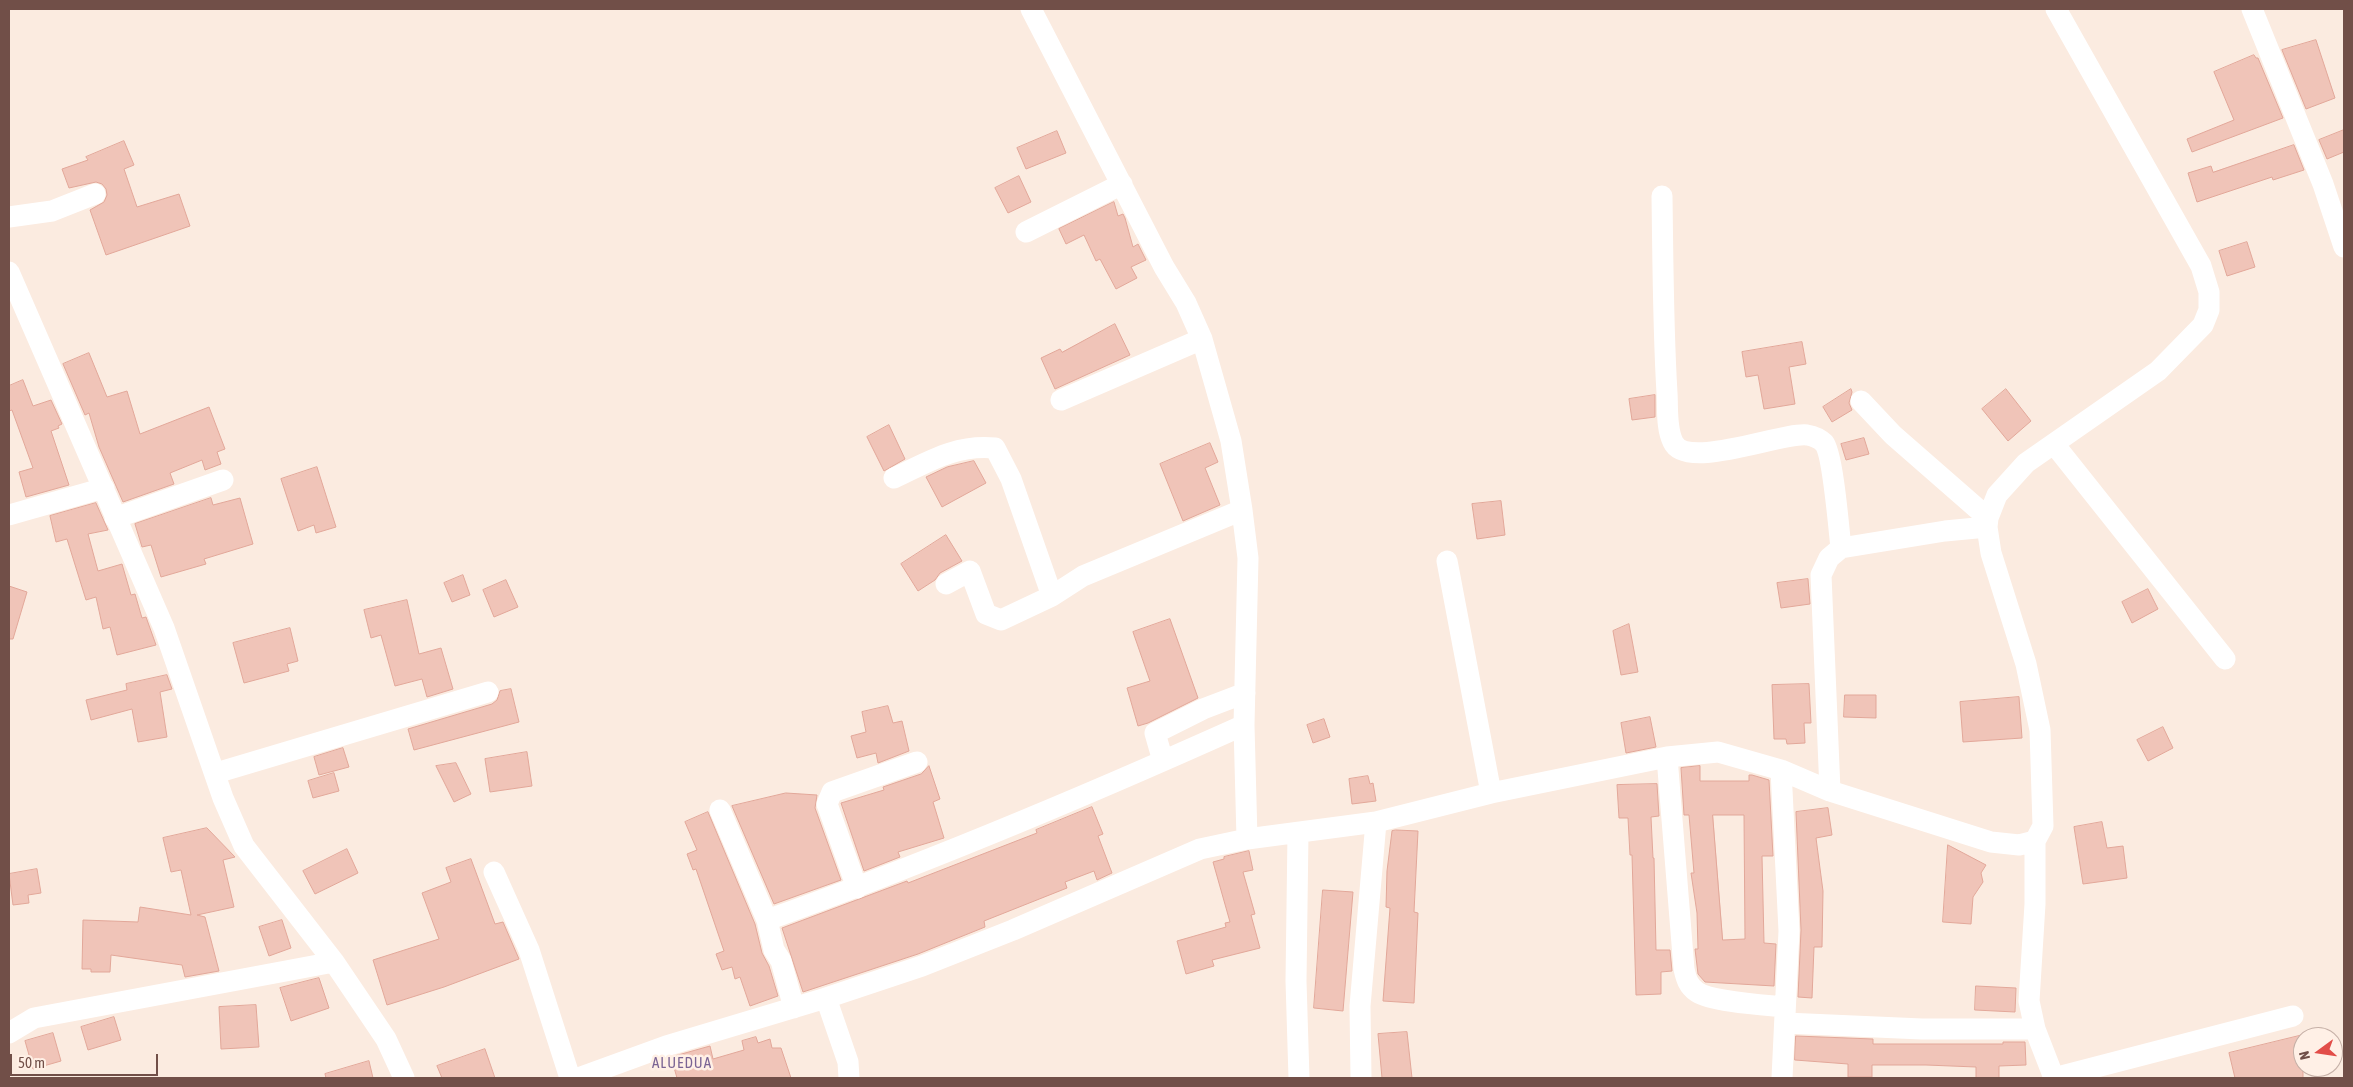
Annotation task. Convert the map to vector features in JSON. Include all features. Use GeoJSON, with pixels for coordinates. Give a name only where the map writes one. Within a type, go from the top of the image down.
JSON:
{"type":"FeatureCollection","features":[{"type":"Feature","properties":{"kind":"street"},"geometry":{"type":"LineString","coordinates":[[1031,9],[1164,267],[1186,303],[1202,339],[1231,440],[1248,558],[1244,725],[1247,839]]}},
{"type":"Feature","properties":{"kind":"street"},"geometry":{"type":"LineString","coordinates":[[2056,9],[2201,266],[2209,292],[2209,310],[2202,325],[2158,371],[2026,463],[1997,495],[1988,522],[1991,553],[2026,664],[2040,730],[2043,826],[2035,841],[2035,904],[2029,1001],[2035,1029],[2054,1078],[2292,1016]]}},
{"type":"Feature","properties":{"kind":"street"},"geometry":{"type":"LineString","coordinates":[[2252,9],[2322,184],[2344,247]]}},
{"type":"Feature","properties":{"kind":"street"},"geometry":{"type":"LineString","coordinates":[[1026,232],[1122,184]]}},
{"type":"Feature","properties":{"kind":"street"},"geometry":{"type":"LineString","coordinates":[[9,217],[52,211],[95,194]]}},
{"type":"Feature","properties":{"kind":"street"},"geometry":{"type":"LineString","coordinates":[[1662,196],[1665,362],[1670,430],[1673,443],[1682,451],[1697,453],[1746,447],[1806,435],[1818,438],[1826,447],[1838,511],[1841,548]]}},
{"type":"Feature","properties":{"kind":"street"},"geometry":{"type":"LineString","coordinates":[[9,272],[164,628],[216,773],[223,798],[244,846],[334,962],[386,1039],[404,1078]]}},
{"type":"Feature","properties":{"kind":"street"},"geometry":{"type":"LineString","coordinates":[[1061,400],[1202,339]]}},
{"type":"Feature","properties":{"kind":"street"},"geometry":{"type":"LineString","coordinates":[[1861,401],[1900,441],[1988,522]]}},
{"type":"Feature","properties":{"kind":"street"},"geometry":{"type":"LineString","coordinates":[[2054,444],[2225,659]]}},
{"type":"Feature","properties":{"kind":"street"},"geometry":{"type":"LineString","coordinates":[[894,478],[955,450],[979,446],[995,448],[1011,479],[1052,596]]}},
{"type":"Feature","properties":{"kind":"street"},"geometry":{"type":"LineString","coordinates":[[115,518],[223,480]]}},
{"type":"Feature","properties":{"kind":"street"},"geometry":{"type":"LineString","coordinates":[[9,515],[104,488]]}},
{"type":"Feature","properties":{"kind":"street"},"geometry":{"type":"LineString","coordinates":[[946,584],[970,571],[986,614],[1001,620],[1052,596],[1083,576],[1242,510]]}},
{"type":"Feature","properties":{"kind":"street"},"geometry":{"type":"LineString","coordinates":[[1830,791],[1821,575],[1830,558],[1841,548],[1988,522]]}},
{"type":"Feature","properties":{"kind":"street"},"geometry":{"type":"LineString","coordinates":[[1447,561],[1491,793]]}},
{"type":"Feature","properties":{"kind":"street"},"geometry":{"type":"LineString","coordinates":[[216,773],[331,737],[488,692]]}},
{"type":"Feature","properties":{"kind":"street"},"geometry":{"type":"LineString","coordinates":[[1164,761],[1155,733],[1203,708],[1245,693]]}},
{"type":"Feature","properties":{"kind":"street"},"geometry":{"type":"LineString","coordinates":[[767,920],[857,888],[990,836],[1244,725]]}},
{"type":"Feature","properties":{"kind":"street"},"geometry":{"type":"LineString","coordinates":[[578,1078],[666,1046],[826,998],[922,966],[1013,930],[1200,849],[1247,839],[1376,822],[1491,793],[1667,757],[1718,752],[1781,770],[1830,791],[1991,842],[2018,845],[2035,841]]}},
{"type":"Feature","properties":{"kind":"street"},"geometry":{"type":"LineString","coordinates":[[1667,757],[1684,969],[1688,983],[1697,993],[1785,1015],[1922,1029],[2035,1029]]}},
{"type":"Feature","properties":{"kind":"street"},"geometry":{"type":"LineString","coordinates":[[857,888],[827,804],[832,792],[917,762]]}},
{"type":"Feature","properties":{"kind":"street"},"geometry":{"type":"LineString","coordinates":[[1781,770],[1789,931],[1782,1078]]}},
{"type":"Feature","properties":{"kind":"street"},"geometry":{"type":"LineString","coordinates":[[720,810],[767,920],[774,950],[781,962],[794,1008]]}},
{"type":"Feature","properties":{"kind":"street"},"geometry":{"type":"LineString","coordinates":[[1362,1078],[1360,1006],[1376,822]]}},
{"type":"Feature","properties":{"kind":"street"},"geometry":{"type":"LineString","coordinates":[[1298,833],[1296,981],[1299,1078]]}},
{"type":"Feature","properties":{"kind":"street"},"geometry":{"type":"LineString","coordinates":[[494,872],[529,950],[570,1078]]}},
{"type":"Feature","properties":{"kind":"street"},"geometry":{"type":"LineString","coordinates":[[9,1033],[34,1018],[334,962]]}},
{"type":"Feature","properties":{"kind":"street"},"geometry":{"type":"LineString","coordinates":[[826,998],[848,1062],[849,1078]]}},
{"type":"Feature","properties":{"kind":"building"},"geometry":{"type":"Polygon","coordinates":[[[2316,40],[2335,98],[2306,109],[2282,50],[2316,40]]]}},
{"type":"Feature","properties":{"kind":"building"},"geometry":{"type":"Polygon","coordinates":[[[2254,55],[2258,58],[2283,118],[2192,152],[2187,139],[2234,120],[2214,72],[2254,55]]]}},
{"type":"Feature","properties":{"kind":"building"},"geometry":{"type":"Polygon","coordinates":[[[2344,130],[2344,152],[2327,159],[2319,140],[2344,130]]]}},
{"type":"Feature","properties":{"kind":"building"},"geometry":{"type":"Polygon","coordinates":[[[1057,131],[1066,153],[1026,169],[1017,148],[1057,131]]]}},
{"type":"Feature","properties":{"kind":"building"},"geometry":{"type":"Polygon","coordinates":[[[124,141],[134,165],[124,169],[137,207],[179,194],[190,226],[106,255],[90,210],[104,202],[107,195],[106,189],[102,184],[96,182],[69,188],[62,169],[88,160],[86,157],[124,141]]]}},
{"type":"Feature","properties":{"kind":"building"},"geometry":{"type":"Polygon","coordinates":[[[2294,145],[2304,170],[2273,180],[2272,177],[2197,202],[2188,173],[2211,166],[2213,172],[2294,145]]]}},
{"type":"Feature","properties":{"kind":"building"},"geometry":{"type":"Polygon","coordinates":[[[1019,176],[1031,202],[1008,213],[995,188],[1019,176]]]}},
{"type":"Feature","properties":{"kind":"building"},"geometry":{"type":"Polygon","coordinates":[[[1114,202],[1118,216],[1123,214],[1125,218],[1133,247],[1138,244],[1146,260],[1131,267],[1137,278],[1116,289],[1100,259],[1096,261],[1084,235],[1066,244],[1059,229],[1114,202]]]}},
{"type":"Feature","properties":{"kind":"building"},"geometry":{"type":"Polygon","coordinates":[[[2247,242],[2255,267],[2227,276],[2219,251],[2247,242]]]}},
{"type":"Feature","properties":{"kind":"building"},"geometry":{"type":"Polygon","coordinates":[[[1115,324],[1130,355],[1055,389],[1041,358],[1060,349],[1062,352],[1115,324]]]}},
{"type":"Feature","properties":{"kind":"building"},"geometry":{"type":"Polygon","coordinates":[[[1802,342],[1806,364],[1789,367],[1795,404],[1764,409],[1758,375],[1746,377],[1742,352],[1802,342]]]}},
{"type":"Feature","properties":{"kind":"building"},"geometry":{"type":"Polygon","coordinates":[[[89,353],[107,397],[127,391],[140,434],[209,407],[225,449],[217,452],[221,464],[205,470],[202,460],[170,473],[174,484],[123,502],[99,447],[89,413],[85,415],[63,364],[89,353]]]}},
{"type":"Feature","properties":{"kind":"building"},"geometry":{"type":"Polygon","coordinates":[[[23,380],[33,406],[51,400],[62,424],[58,426],[59,428],[51,431],[69,485],[26,497],[19,472],[33,468],[12,410],[9,411],[9,386],[23,380]]]}},
{"type":"Feature","properties":{"kind":"building"},"geometry":{"type":"Polygon","coordinates":[[[1851,389],[1849,403],[1852,410],[1832,422],[1823,407],[1851,389]]]}},
{"type":"Feature","properties":{"kind":"building"},"geometry":{"type":"Polygon","coordinates":[[[2006,389],[2031,421],[2008,441],[1982,409],[2006,389]]]}},
{"type":"Feature","properties":{"kind":"building"},"geometry":{"type":"Polygon","coordinates":[[[1655,395],[1655,417],[1632,420],[1629,399],[1655,395]]]}},
{"type":"Feature","properties":{"kind":"building"},"geometry":{"type":"Polygon","coordinates":[[[889,425],[905,459],[884,471],[867,437],[889,425]]]}},
{"type":"Feature","properties":{"kind":"building"},"geometry":{"type":"Polygon","coordinates":[[[1864,438],[1869,454],[1846,460],[1841,444],[1864,438]]]}},
{"type":"Feature","properties":{"kind":"building"},"geometry":{"type":"Polygon","coordinates":[[[1210,443],[1218,462],[1205,468],[1220,505],[1183,521],[1160,464],[1210,443]]]}},
{"type":"Feature","properties":{"kind":"building"},"geometry":{"type":"Polygon","coordinates":[[[974,461],[986,483],[942,507],[926,477],[947,467],[974,461]]]}},
{"type":"Feature","properties":{"kind":"building"},"geometry":{"type":"Polygon","coordinates":[[[317,467],[336,527],[316,533],[314,525],[298,531],[281,479],[317,467]]]}},
{"type":"Feature","properties":{"kind":"building"},"geometry":{"type":"Polygon","coordinates":[[[211,498],[213,505],[240,498],[253,544],[204,559],[206,564],[161,577],[151,545],[142,547],[135,524],[211,498]]]}},
{"type":"Feature","properties":{"kind":"building"},"geometry":{"type":"Polygon","coordinates":[[[1501,501],[1505,535],[1477,539],[1472,504],[1501,501]]]}},
{"type":"Feature","properties":{"kind":"building"},"geometry":{"type":"Polygon","coordinates":[[[96,503],[108,530],[88,534],[98,571],[122,564],[131,595],[135,594],[142,618],[146,617],[156,645],[117,655],[110,627],[103,629],[96,597],[86,600],[67,539],[56,542],[50,516],[96,503]]]}},
{"type":"Feature","properties":{"kind":"building"},"geometry":{"type":"Polygon","coordinates":[[[946,535],[962,561],[940,573],[935,580],[918,591],[901,564],[946,535]]]}},
{"type":"Feature","properties":{"kind":"building"},"geometry":{"type":"Polygon","coordinates":[[[463,575],[470,595],[452,602],[444,583],[463,575]]]}},
{"type":"Feature","properties":{"kind":"building"},"geometry":{"type":"Polygon","coordinates":[[[1808,579],[1810,604],[1781,608],[1777,583],[1808,579]]]}},
{"type":"Feature","properties":{"kind":"building"},"geometry":{"type":"Polygon","coordinates":[[[506,580],[518,607],[494,617],[483,590],[506,580]]]}},
{"type":"Feature","properties":{"kind":"building"},"geometry":{"type":"Polygon","coordinates":[[[9,586],[27,592],[13,639],[9,639],[9,586]]]}},
{"type":"Feature","properties":{"kind":"building"},"geometry":{"type":"Polygon","coordinates":[[[2148,589],[2158,609],[2132,623],[2122,602],[2148,589]]]}},
{"type":"Feature","properties":{"kind":"building"},"geometry":{"type":"Polygon","coordinates":[[[407,600],[419,654],[441,648],[453,689],[427,697],[422,679],[395,686],[381,635],[371,638],[364,610],[407,600]]]}},
{"type":"Feature","properties":{"kind":"building"},"geometry":{"type":"Polygon","coordinates":[[[1170,619],[1198,698],[1148,723],[1138,726],[1127,688],[1150,681],[1133,632],[1170,619]]]}},
{"type":"Feature","properties":{"kind":"building"},"geometry":{"type":"Polygon","coordinates":[[[1629,624],[1638,672],[1621,675],[1613,631],[1629,624]]]}},
{"type":"Feature","properties":{"kind":"building"},"geometry":{"type":"Polygon","coordinates":[[[290,628],[298,661],[287,664],[289,671],[244,683],[233,643],[290,628]]]}},
{"type":"Feature","properties":{"kind":"building"},"geometry":{"type":"Polygon","coordinates":[[[167,675],[172,689],[160,692],[167,737],[138,742],[132,709],[91,720],[86,700],[127,690],[126,684],[167,675]]]}},
{"type":"Feature","properties":{"kind":"building"},"geometry":{"type":"Polygon","coordinates":[[[1809,684],[1811,723],[1804,723],[1805,743],[1787,744],[1786,739],[1774,739],[1772,685],[1809,684]]]}},
{"type":"Feature","properties":{"kind":"building"},"geometry":{"type":"Polygon","coordinates":[[[511,689],[519,722],[414,750],[408,729],[492,704],[497,700],[500,691],[511,689]]]}},
{"type":"Feature","properties":{"kind":"building"},"geometry":{"type":"Polygon","coordinates":[[[1845,695],[1876,695],[1876,718],[1844,717],[1845,695]]]}},
{"type":"Feature","properties":{"kind":"building"},"geometry":{"type":"Polygon","coordinates":[[[2019,697],[2022,738],[1963,742],[1960,702],[2019,697]]]}},
{"type":"Feature","properties":{"kind":"building"},"geometry":{"type":"Polygon","coordinates":[[[888,706],[893,723],[902,721],[909,751],[878,763],[876,753],[857,758],[851,736],[866,732],[862,712],[888,706]]]}},
{"type":"Feature","properties":{"kind":"building"},"geometry":{"type":"Polygon","coordinates":[[[1650,717],[1656,747],[1626,753],[1621,723],[1650,717]]]}},
{"type":"Feature","properties":{"kind":"building"},"geometry":{"type":"Polygon","coordinates":[[[1324,719],[1330,737],[1313,743],[1307,725],[1324,719]]]}},
{"type":"Feature","properties":{"kind":"building"},"geometry":{"type":"Polygon","coordinates":[[[2163,727],[2173,748],[2148,761],[2137,740],[2163,727]]]}},
{"type":"Feature","properties":{"kind":"building"},"geometry":{"type":"Polygon","coordinates":[[[343,748],[349,767],[319,775],[314,757],[343,748]]]}},
{"type":"Feature","properties":{"kind":"building"},"geometry":{"type":"Polygon","coordinates":[[[527,752],[532,786],[490,792],[485,759],[527,752]]]}},
{"type":"Feature","properties":{"kind":"building"},"geometry":{"type":"Polygon","coordinates":[[[456,763],[471,794],[454,802],[436,766],[456,763]]]}},
{"type":"Feature","properties":{"kind":"building"},"geometry":{"type":"Polygon","coordinates":[[[929,766],[940,799],[933,802],[944,838],[898,852],[900,857],[864,871],[841,803],[884,790],[883,787],[921,774],[929,766]]]}},
{"type":"Feature","properties":{"kind":"building"},"geometry":{"type":"Polygon","coordinates":[[[1700,766],[1700,781],[1749,781],[1749,775],[1769,780],[1773,856],[1762,856],[1764,943],[1776,944],[1774,986],[1705,982],[1698,974],[1695,949],[1698,949],[1697,913],[1691,873],[1694,873],[1689,815],[1684,815],[1681,768],[1700,766]],[[1713,815],[1723,940],[1745,939],[1744,815],[1713,815]]]}},
{"type":"Feature","properties":{"kind":"building"},"geometry":{"type":"Polygon","coordinates":[[[334,773],[339,791],[313,798],[308,781],[334,773]]]}},
{"type":"Feature","properties":{"kind":"building"},"geometry":{"type":"Polygon","coordinates":[[[1368,776],[1370,784],[1373,783],[1376,801],[1352,804],[1349,779],[1368,776]]]}},
{"type":"Feature","properties":{"kind":"building"},"geometry":{"type":"Polygon","coordinates":[[[1657,784],[1659,816],[1651,817],[1656,950],[1670,950],[1672,971],[1661,972],[1661,994],[1636,995],[1632,855],[1630,855],[1628,818],[1619,818],[1617,785],[1657,784]]]}},
{"type":"Feature","properties":{"kind":"building"},"geometry":{"type":"Polygon","coordinates":[[[786,793],[817,795],[815,808],[841,880],[774,904],[732,806],[786,793]]]}},
{"type":"Feature","properties":{"kind":"building"},"geometry":{"type":"Polygon","coordinates":[[[1092,807],[1103,834],[1098,836],[1112,873],[1097,880],[1094,871],[1065,882],[1067,888],[984,921],[985,927],[918,954],[803,992],[782,928],[907,881],[908,883],[1037,833],[1036,830],[1092,807]]]}},
{"type":"Feature","properties":{"kind":"building"},"geometry":{"type":"Polygon","coordinates":[[[1828,808],[1832,835],[1816,838],[1823,891],[1822,947],[1814,947],[1812,998],[1798,997],[1801,930],[1796,812],[1828,808]]]}},
{"type":"Feature","properties":{"kind":"building"},"geometry":{"type":"Polygon","coordinates":[[[708,812],[755,924],[762,953],[769,966],[778,996],[750,1006],[740,977],[735,979],[732,967],[722,970],[716,954],[724,951],[696,869],[693,870],[687,854],[697,850],[685,822],[708,812]]]}},
{"type":"Feature","properties":{"kind":"building"},"geometry":{"type":"Polygon","coordinates":[[[2102,822],[2107,848],[2123,846],[2127,878],[2083,884],[2074,827],[2102,822]]]}},
{"type":"Feature","properties":{"kind":"building"},"geometry":{"type":"Polygon","coordinates":[[[207,828],[235,857],[223,860],[234,907],[197,915],[205,917],[219,971],[185,977],[182,965],[111,955],[110,972],[91,972],[91,969],[82,969],[83,920],[138,922],[140,907],[191,915],[181,870],[171,872],[163,838],[207,828]]]}},
{"type":"Feature","properties":{"kind":"building"},"geometry":{"type":"Polygon","coordinates":[[[1392,831],[1418,831],[1414,912],[1418,913],[1414,1003],[1383,1001],[1390,908],[1386,907],[1387,871],[1392,831]]]}},
{"type":"Feature","properties":{"kind":"building"},"geometry":{"type":"Polygon","coordinates":[[[1948,845],[1986,865],[1981,873],[1983,882],[1973,897],[1971,924],[1943,922],[1948,845]]]}},
{"type":"Feature","properties":{"kind":"building"},"geometry":{"type":"Polygon","coordinates":[[[347,849],[358,873],[315,894],[303,871],[347,849]]]}},
{"type":"Feature","properties":{"kind":"building"},"geometry":{"type":"Polygon","coordinates":[[[1249,851],[1253,870],[1243,872],[1255,914],[1251,915],[1260,948],[1212,960],[1214,966],[1186,974],[1177,941],[1226,927],[1225,923],[1230,922],[1213,862],[1224,859],[1224,857],[1249,851]]]}},
{"type":"Feature","properties":{"kind":"building"},"geometry":{"type":"Polygon","coordinates":[[[471,859],[495,924],[503,922],[519,959],[444,987],[387,1005],[373,960],[439,939],[422,893],[451,882],[446,868],[471,859]]]}},
{"type":"Feature","properties":{"kind":"building"},"geometry":{"type":"Polygon","coordinates":[[[37,869],[41,893],[28,895],[29,903],[13,905],[9,874],[37,869]]]}},
{"type":"Feature","properties":{"kind":"building"},"geometry":{"type":"Polygon","coordinates":[[[1323,890],[1353,892],[1343,1011],[1314,1008],[1323,890]]]}},
{"type":"Feature","properties":{"kind":"building"},"geometry":{"type":"Polygon","coordinates":[[[282,920],[291,948],[269,956],[259,927],[282,920]]]}},
{"type":"Feature","properties":{"kind":"building"},"geometry":{"type":"Polygon","coordinates":[[[319,978],[329,1008],[291,1021],[280,988],[319,978]]]}},
{"type":"Feature","properties":{"kind":"building"},"geometry":{"type":"Polygon","coordinates":[[[1976,986],[2016,988],[2015,1012],[1975,1010],[1976,986]]]}},
{"type":"Feature","properties":{"kind":"building"},"geometry":{"type":"Polygon","coordinates":[[[256,1005],[259,1047],[221,1049],[219,1007],[256,1005]]]}},
{"type":"Feature","properties":{"kind":"building"},"geometry":{"type":"Polygon","coordinates":[[[114,1017],[121,1040],[88,1050],[81,1027],[114,1017]]]}},
{"type":"Feature","properties":{"kind":"building"},"geometry":{"type":"Polygon","coordinates":[[[1407,1032],[1412,1078],[1382,1078],[1378,1034],[1407,1032]]]}},
{"type":"Feature","properties":{"kind":"building"},"geometry":{"type":"Polygon","coordinates":[[[53,1033],[61,1061],[33,1069],[25,1041],[53,1033]]]}},
{"type":"Feature","properties":{"kind":"building"},"geometry":{"type":"Polygon","coordinates":[[[1796,1036],[1873,1039],[1873,1044],[2003,1044],[2003,1042],[2025,1042],[2026,1065],[1999,1066],[1999,1078],[1976,1078],[1976,1067],[1926,1065],[1872,1065],[1872,1077],[1848,1077],[1848,1064],[1795,1060],[1796,1036]]]}},
{"type":"Feature","properties":{"kind":"building"},"geometry":{"type":"Polygon","coordinates":[[[756,1037],[758,1043],[770,1039],[772,1048],[781,1048],[791,1078],[677,1078],[671,1057],[710,1046],[713,1059],[744,1050],[742,1041],[756,1037]]]}},
{"type":"Feature","properties":{"kind":"building"},"geometry":{"type":"Polygon","coordinates":[[[2293,1037],[2293,1077],[2303,1078],[2235,1078],[2229,1053],[2293,1037]]]}},
{"type":"Feature","properties":{"kind":"building"},"geometry":{"type":"Polygon","coordinates":[[[485,1049],[495,1078],[442,1078],[437,1066],[485,1049]]]}},
{"type":"Feature","properties":{"kind":"building"},"geometry":{"type":"Polygon","coordinates":[[[369,1061],[373,1078],[326,1078],[325,1074],[369,1061]]]}},
{"type":"Feature","properties":{"kind":"district","name":"ALUEDUA"},"geometry":{"type":"Point","coordinates":[682,1063]}}]}
